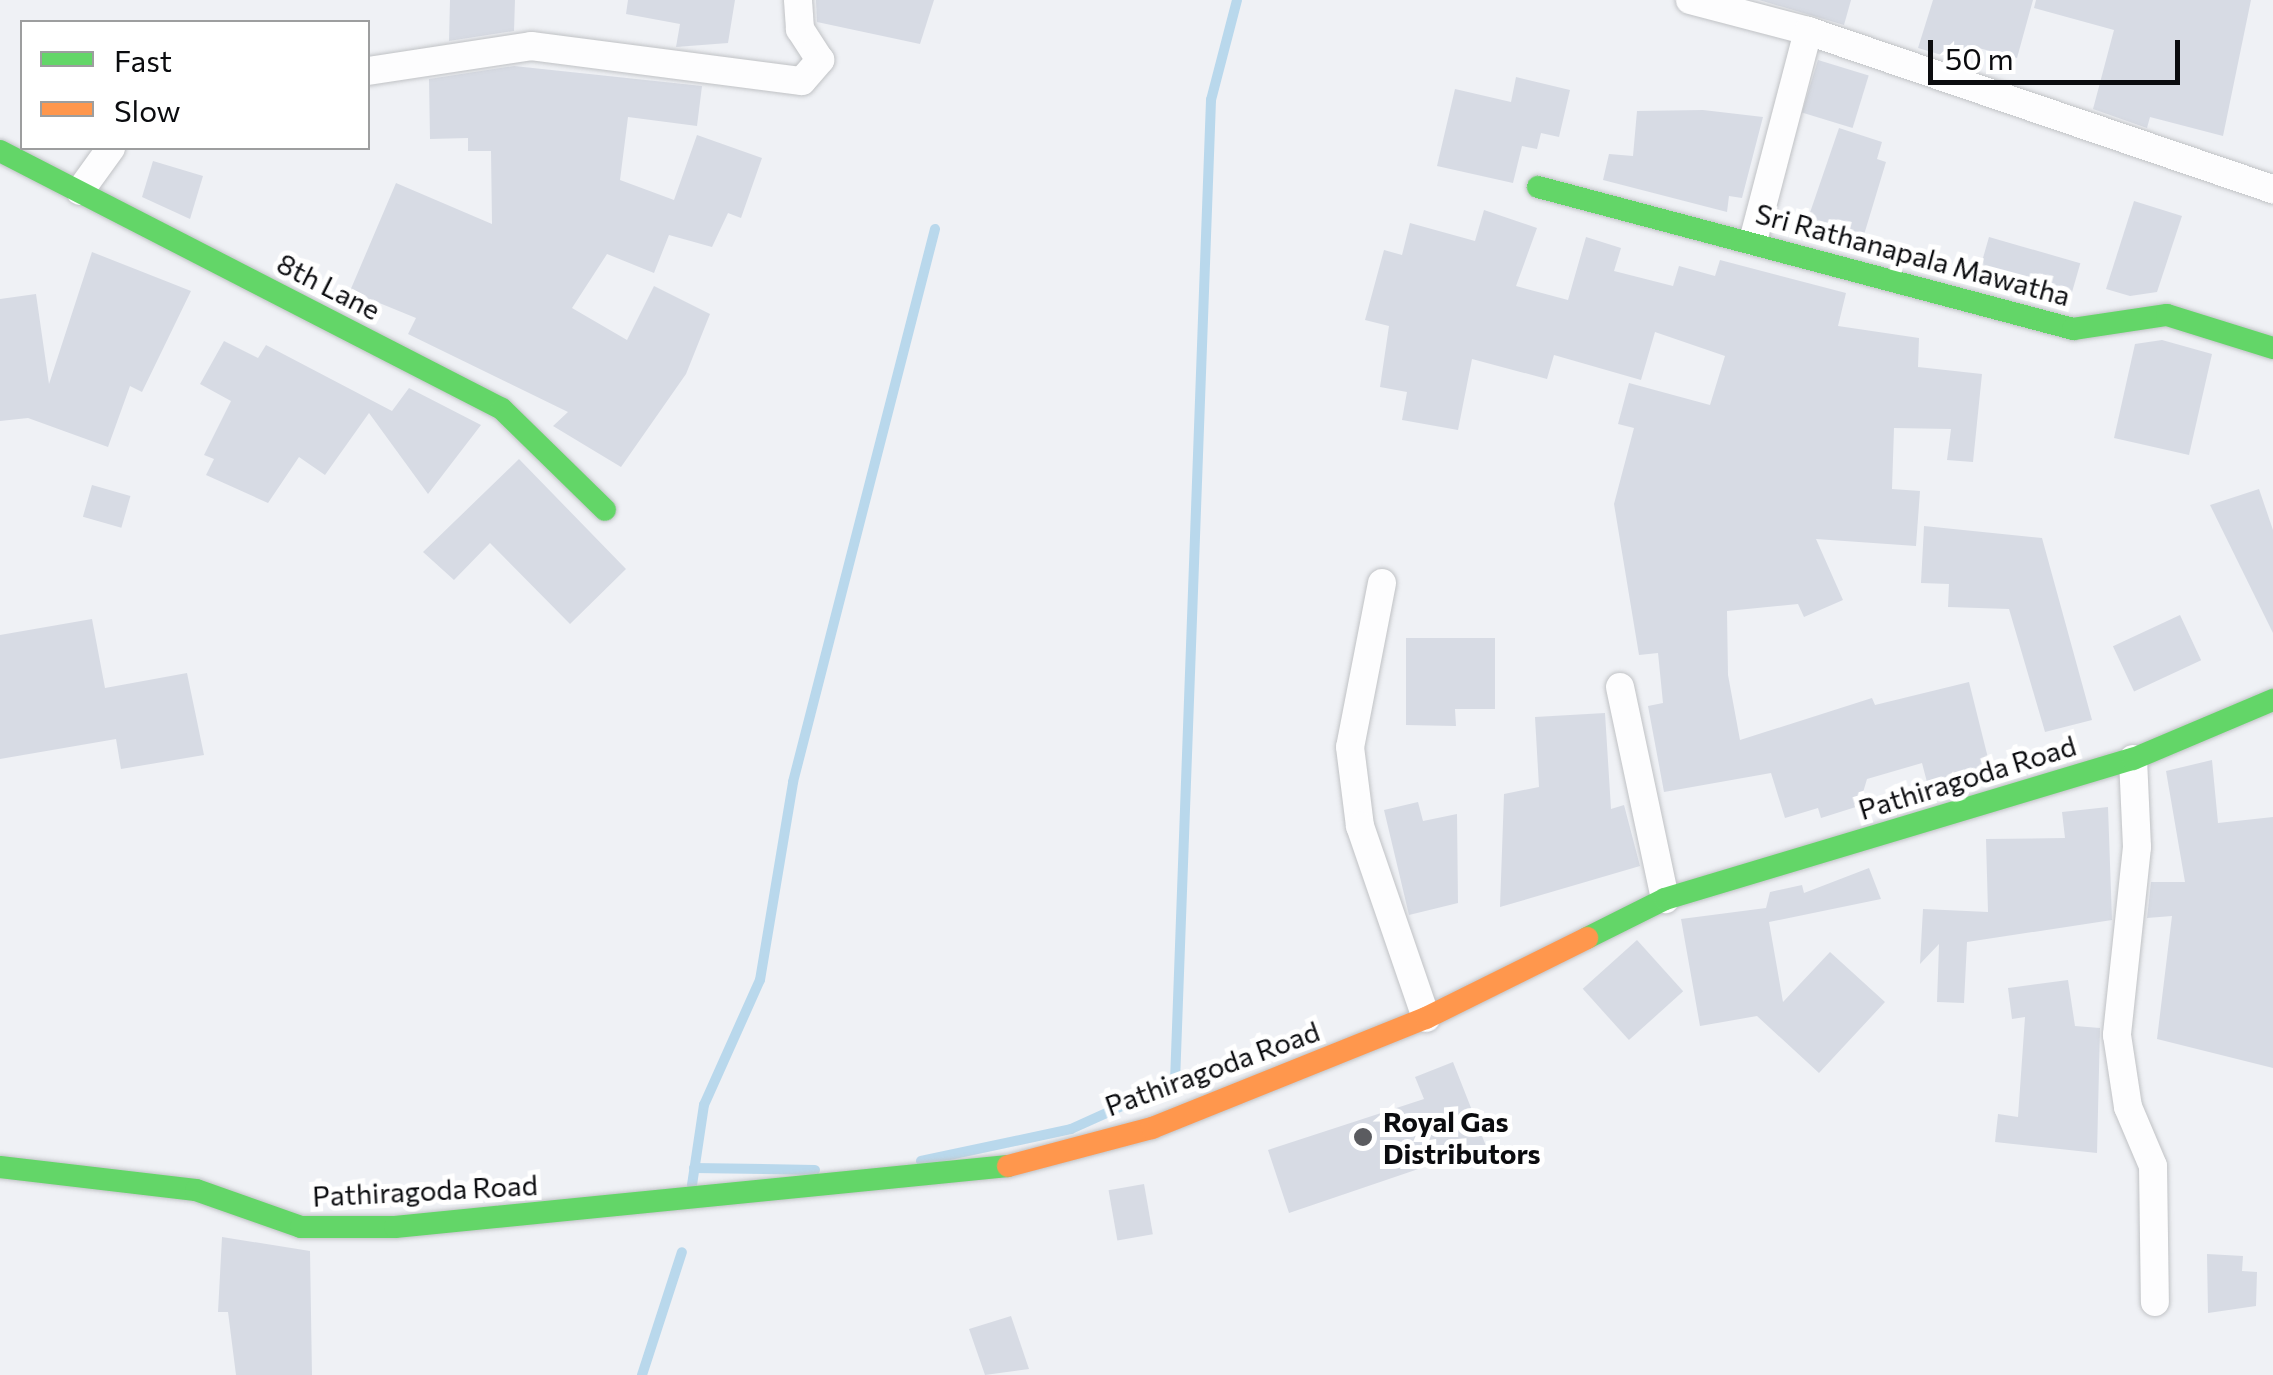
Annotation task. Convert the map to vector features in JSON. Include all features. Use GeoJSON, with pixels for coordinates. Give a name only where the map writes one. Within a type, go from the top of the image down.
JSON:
{"type":"FeatureCollection","features":[{"type":"Feature","properties":{"kind":"street"},"geometry":{"type":"LineString","coordinates":[[370,71],[531,46],[802,81],[820,60],[800,29],[798,0]]}},
{"type":"Feature","properties":{"kind":"street"},"geometry":{"type":"LineString","coordinates":[[1690,0],[1808,31],[2273,188]]}},
{"type":"Feature","properties":{"kind":"street"},"geometry":{"type":"LineString","coordinates":[[1753,241],[1808,31]]}},
{"type":"Feature","properties":{"kind":"street"},"geometry":{"type":"LineString","coordinates":[[80,191],[110,150]]}},
{"type":"Feature","properties":{"kind":"street","name":"8th Lane"},"geometry":{"type":"LineString","coordinates":[[0,151],[502,409],[604,510]]}},
{"type":"Feature","properties":{"kind":"street","name":"Sri Rathanapala Mawatha"},"geometry":{"type":"LineString","coordinates":[[1538,188],[1753,241],[2073,329],[2167,315],[2273,348]]}},
{"type":"Feature","properties":{"kind":"street"},"geometry":{"type":"LineString","coordinates":[[1382,583],[1350,747],[1360,826],[1426,1018]]}},
{"type":"Feature","properties":{"kind":"street"},"geometry":{"type":"LineString","coordinates":[[1620,687],[1665,899]]}},
{"type":"Feature","properties":{"kind":"street","name":"Pathiragoda Road"},"geometry":{"type":"LineString","coordinates":[[0,1167],[196,1190],[301,1227],[395,1227],[978,1174],[1152,1128],[1426,1018],[1665,899],[2132,759],[2273,700]]}},
{"type":"Feature","properties":{"kind":"street"},"geometry":{"type":"LineString","coordinates":[[2132,759],[2137,847],[2117,1035],[2128,1107],[2153,1166],[2155,1302]]}},
{"type":"Feature","properties":{"kind":"building"},"geometry":{"type":"Polygon","coordinates":[[[450,0],[515,0],[514,31],[449,41],[450,0]]]}},
{"type":"Feature","properties":{"kind":"building"},"geometry":{"type":"Polygon","coordinates":[[[628,0],[735,0],[728,43],[676,47],[680,24],[626,14],[628,0]]]}},
{"type":"Feature","properties":{"kind":"building"},"geometry":{"type":"Polygon","coordinates":[[[816,0],[934,0],[920,44],[817,22],[816,0]]]}},
{"type":"Feature","properties":{"kind":"building"},"geometry":{"type":"Polygon","coordinates":[[[1759,0],[1851,0],[1844,25],[1759,0]]]}},
{"type":"Feature","properties":{"kind":"building"},"geometry":{"type":"Polygon","coordinates":[[[1933,0],[2033,0],[2017,58],[1967,45],[1962,61],[1918,48],[1933,0]]]}},
{"type":"Feature","properties":{"kind":"building"},"geometry":{"type":"Polygon","coordinates":[[[2036,0],[2251,0],[2223,136],[2150,117],[2147,128],[2093,109],[2114,30],[2034,8],[2036,0]]]}},
{"type":"Feature","properties":{"kind":"building"},"geometry":{"type":"Polygon","coordinates":[[[1818,60],[1869,75],[1853,128],[1802,113],[1818,60]]]}},
{"type":"Feature","properties":{"kind":"building"},"geometry":{"type":"Polygon","coordinates":[[[514,66],[702,86],[697,126],[628,117],[620,180],[674,200],[697,135],[762,158],[741,218],[728,213],[712,247],[669,235],[654,273],[607,254],[572,308],[627,340],[654,286],[710,314],[686,374],[621,467],[553,426],[568,412],[408,334],[416,318],[350,291],[396,183],[492,224],[491,151],[468,151],[468,138],[430,139],[429,79],[514,66]]]}},
{"type":"Feature","properties":{"kind":"building"},"geometry":{"type":"Polygon","coordinates":[[[1516,77],[1570,90],[1559,137],[1541,133],[1537,149],[1522,146],[1513,183],[1437,166],[1455,89],[1511,102],[1516,77]]]}},
{"type":"Feature","properties":{"kind":"building"},"geometry":{"type":"Polygon","coordinates":[[[1703,110],[1763,117],[1742,198],[1729,196],[1727,212],[1603,180],[1609,154],[1633,156],[1637,111],[1703,110]]]}},
{"type":"Feature","properties":{"kind":"building"},"geometry":{"type":"Polygon","coordinates":[[[1839,128],[1882,142],[1877,159],[1886,162],[1860,248],[1803,233],[1839,128]]]}},
{"type":"Feature","properties":{"kind":"building"},"geometry":{"type":"Polygon","coordinates":[[[153,161],[203,176],[190,219],[142,197],[153,161]]]}},
{"type":"Feature","properties":{"kind":"building"},"geometry":{"type":"Polygon","coordinates":[[[2134,201],[2182,216],[2157,292],[2130,296],[2106,289],[2134,201]]]}},
{"type":"Feature","properties":{"kind":"building"},"geometry":{"type":"Polygon","coordinates":[[[1484,210],[1537,228],[1516,286],[1568,300],[1586,237],[1621,248],[1614,271],[1673,286],[1679,266],[1715,276],[1720,260],[1846,293],[1838,326],[1919,338],[1918,367],[1982,374],[1973,462],[1947,460],[1951,429],[1894,428],[1892,489],[1920,491],[1916,546],[1816,539],[1843,600],[1804,617],[1798,604],[1727,611],[1728,675],[1740,740],[1872,698],[1875,705],[1969,682],[1991,770],[1928,786],[1922,763],[1867,779],[1859,806],[1821,818],[1818,808],[1785,818],[1771,773],[1664,792],[1648,706],[1663,703],[1658,653],[1639,655],[1614,504],[1634,428],[1618,424],[1629,383],[1710,405],[1725,356],[1655,332],[1641,380],[1554,355],[1547,379],[1472,359],[1458,430],[1402,420],[1407,392],[1380,387],[1389,326],[1365,320],[1384,250],[1402,255],[1410,223],[1475,241],[1484,210]]]}},
{"type":"Feature","properties":{"kind":"building"},"geometry":{"type":"Polygon","coordinates":[[[1989,237],[2080,263],[2068,305],[1977,279],[1989,237]]]}},
{"type":"Feature","properties":{"kind":"building"},"geometry":{"type":"Polygon","coordinates":[[[92,252],[191,291],[142,392],[130,386],[108,447],[28,418],[0,421],[0,299],[36,294],[49,384],[92,252]]]}},
{"type":"Feature","properties":{"kind":"building"},"geometry":{"type":"Polygon","coordinates":[[[2162,340],[2212,354],[2189,455],[2114,438],[2135,344],[2162,340]]]}},
{"type":"Feature","properties":{"kind":"building"},"geometry":{"type":"Polygon","coordinates":[[[224,341],[258,358],[266,345],[392,411],[409,388],[481,425],[428,494],[369,413],[325,475],[299,457],[268,503],[206,475],[214,459],[204,455],[231,401],[200,384],[224,341]]]}},
{"type":"Feature","properties":{"kind":"building"},"geometry":{"type":"Polygon","coordinates":[[[519,459],[626,569],[570,624],[490,543],[454,580],[423,552],[519,459]]]}},
{"type":"Feature","properties":{"kind":"building"},"geometry":{"type":"Polygon","coordinates":[[[92,485],[130,496],[121,528],[83,517],[92,485]]]}},
{"type":"Feature","properties":{"kind":"building"},"geometry":{"type":"Polygon","coordinates":[[[2259,489],[2273,530],[2273,633],[2210,505],[2259,489]]]}},
{"type":"Feature","properties":{"kind":"building"},"geometry":{"type":"Polygon","coordinates":[[[1924,526],[2042,538],[2092,720],[2045,732],[2009,609],[1948,607],[1949,584],[1921,583],[1924,526]]]}},
{"type":"Feature","properties":{"kind":"building"},"geometry":{"type":"Polygon","coordinates":[[[2180,615],[2201,660],[2134,692],[2113,646],[2180,615]]]}},
{"type":"Feature","properties":{"kind":"building"},"geometry":{"type":"Polygon","coordinates":[[[92,619],[105,688],[187,673],[204,755],[121,769],[116,739],[0,759],[0,635],[92,619]]]}},
{"type":"Feature","properties":{"kind":"building"},"geometry":{"type":"Polygon","coordinates":[[[1406,638],[1495,638],[1495,709],[1455,709],[1456,726],[1406,725],[1406,638]]]}},
{"type":"Feature","properties":{"kind":"building"},"geometry":{"type":"Polygon","coordinates":[[[1605,713],[1611,809],[1624,805],[1640,866],[1500,907],[1504,794],[1539,787],[1535,717],[1605,713]]]}},
{"type":"Feature","properties":{"kind":"building"},"geometry":{"type":"Polygon","coordinates":[[[2212,760],[2218,823],[2273,817],[2273,1068],[2157,1039],[2172,916],[2147,918],[2151,882],[2185,882],[2166,771],[2212,760]]]}},
{"type":"Feature","properties":{"kind":"building"},"geometry":{"type":"Polygon","coordinates":[[[1418,802],[1423,821],[1457,814],[1458,903],[1409,915],[1384,810],[1418,802]]]}},
{"type":"Feature","properties":{"kind":"building"},"geometry":{"type":"Polygon","coordinates":[[[2108,807],[2112,920],[1967,942],[1964,1003],[1937,1002],[1939,944],[1920,964],[1923,909],[1988,912],[1986,839],[2065,838],[2062,812],[2108,807]]]}},
{"type":"Feature","properties":{"kind":"building"},"geometry":{"type":"Polygon","coordinates":[[[1869,868],[1881,899],[1769,922],[1783,1002],[1830,952],[1885,1002],[1819,1073],[1757,1016],[1700,1026],[1681,919],[1766,908],[1770,892],[1802,885],[1804,893],[1869,868]]]}},
{"type":"Feature","properties":{"kind":"building"},"geometry":{"type":"Polygon","coordinates":[[[1637,940],[1683,991],[1629,1040],[1583,989],[1637,940]]]}},
{"type":"Feature","properties":{"kind":"building"},"geometry":{"type":"Polygon","coordinates":[[[2068,980],[2075,1026],[2100,1028],[2097,1153],[1995,1142],[1998,1114],[2018,1117],[2025,1017],[2012,1019],[2008,988],[2068,980]]]}},
{"type":"Feature","properties":{"kind":"building"},"geometry":{"type":"Polygon","coordinates":[[[1453,1062],[1486,1146],[1289,1213],[1268,1150],[1424,1099],[1415,1077],[1453,1062]]]}},
{"type":"Feature","properties":{"kind":"building"},"geometry":{"type":"Polygon","coordinates":[[[1144,1184],[1153,1234],[1117,1240],[1109,1190],[1144,1184]]]}},
{"type":"Feature","properties":{"kind":"building"},"geometry":{"type":"Polygon","coordinates":[[[222,1237],[310,1251],[312,1375],[236,1375],[228,1312],[218,1312],[222,1237]]]}},
{"type":"Feature","properties":{"kind":"building"},"geometry":{"type":"Polygon","coordinates":[[[2207,1254],[2243,1256],[2242,1271],[2257,1272],[2256,1306],[2208,1313],[2207,1254]]]}},
{"type":"Feature","properties":{"kind":"building"},"geometry":{"type":"Polygon","coordinates":[[[1011,1316],[1029,1369],[985,1375],[969,1329],[1011,1316]]]}},
{"type":"Feature","properties":{"kind":"waterway"},"geometry":{"type":"LineString","coordinates":[[921,1161],[1071,1129],[1175,1082],[1211,100],[1237,0]]}},
{"type":"Feature","properties":{"kind":"waterway"},"geometry":{"type":"LineString","coordinates":[[692,1185],[704,1105],[760,980],[793,782],[935,229]]}},
{"type":"Feature","properties":{"kind":"waterway"},"geometry":{"type":"LineString","coordinates":[[694,1168],[815,1170]]}},
{"type":"Feature","properties":{"kind":"waterway"},"geometry":{"type":"LineString","coordinates":[[642,1375],[682,1252]]}},
{"type":"Feature","properties":{"kind":"traffic: fast"},"geometry":{"type":"LineString","coordinates":[[0,151],[502,409],[605,510]]}},
{"type":"Feature","properties":{"kind":"traffic: fast"},"geometry":{"type":"LineString","coordinates":[[1538,187],[2073,329],[2167,315],[2273,348]]}},
{"type":"Feature","properties":{"kind":"traffic: fast"},"geometry":{"type":"LineString","coordinates":[[1587,938],[1665,899],[2133,759],[2273,700]]}},
{"type":"Feature","properties":{"kind":"traffic: fast"},"geometry":{"type":"LineString","coordinates":[[0,1167],[196,1190],[301,1227],[395,1227],[1008,1166]]}},
{"type":"Feature","properties":{"kind":"traffic: slow"},"geometry":{"type":"LineString","coordinates":[[1008,1166],[1152,1128],[1426,1018],[1587,938]]}},
{"type":"Feature","properties":{"kind":"place","name":"Royal Gas Distributors"},"geometry":{"type":"Point","coordinates":[1363,1137]}}]}
